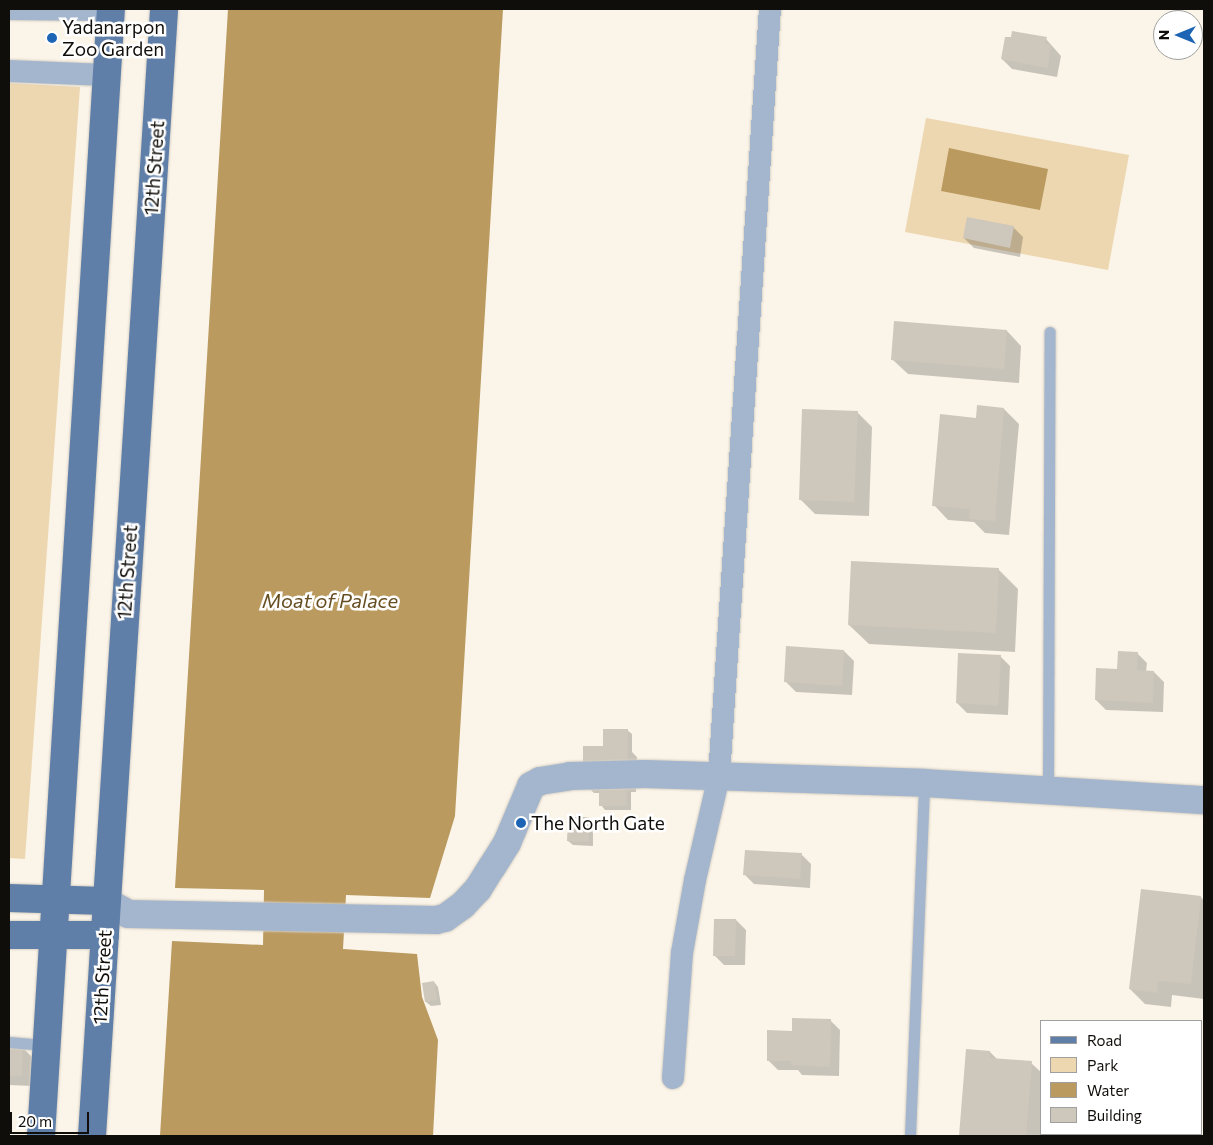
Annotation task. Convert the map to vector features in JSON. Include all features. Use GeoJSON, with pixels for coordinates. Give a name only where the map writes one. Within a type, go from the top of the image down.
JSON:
{"type":"FeatureCollection","features":[{"type":"Feature","properties":{"kind":"main road"},"geometry":{"type":"LineString","coordinates":[[41,1136],[111,9]]}},
{"type":"Feature","properties":{"kind":"main road","name":"12th Street"},"geometry":{"type":"LineString","coordinates":[[92,1136],[105,935],[116,908],[164,9]]}},
{"type":"Feature","properties":{"kind":"main road"},"geometry":{"type":"LineString","coordinates":[[9,898],[55,900],[116,908]]}},
{"type":"Feature","properties":{"kind":"main road"},"geometry":{"type":"LineString","coordinates":[[9,935],[54,937],[105,935]]}},
{"type":"Feature","properties":{"kind":"street"},"geometry":{"type":"LineString","coordinates":[[9,9],[111,9]]}},
{"type":"Feature","properties":{"kind":"street"},"geometry":{"type":"LineString","coordinates":[[673,1078],[682,953],[695,880],[719,776],[770,9]]}},
{"type":"Feature","properties":{"kind":"street"},"geometry":{"type":"LineString","coordinates":[[9,71],[106,75]]}},
{"type":"Feature","properties":{"kind":"street"},"geometry":{"type":"LineString","coordinates":[[116,908],[166,914],[436,920],[453,914],[478,889],[507,843],[532,786],[540,781],[570,776],[645,774],[924,783],[1204,800]]}},
{"type":"Feature","properties":{"kind":"lane"},"geometry":{"type":"LineString","coordinates":[[1048,791],[1050,332]]}},
{"type":"Feature","properties":{"kind":"lane"},"geometry":{"type":"LineString","coordinates":[[910,1136],[924,783]]}},
{"type":"Feature","properties":{"kind":"lane"},"geometry":{"type":"LineString","coordinates":[[9,1042],[47,1045]]}},
{"type":"Feature","properties":{"kind":"green space"},"geometry":{"type":"Polygon","coordinates":[[[9,83],[80,87],[25,859],[9,858],[9,83]]]}},
{"type":"Feature","properties":{"kind":"green space"},"geometry":{"type":"Polygon","coordinates":[[[926,118],[1129,155],[1108,270],[905,232],[926,118]]]}},
{"type":"Feature","properties":{"kind":"water","name":"Moat of Palace"},"geometry":{"type":"Polygon","coordinates":[[[228,9],[503,9],[455,816],[430,898],[346,895],[343,949],[417,954],[422,997],[438,1040],[433,1136],[160,1136],[172,941],[263,945],[264,890],[175,888],[228,9]]]}},
{"type":"Feature","properties":{"kind":"water"},"geometry":{"type":"Polygon","coordinates":[[[949,148],[1048,169],[1040,210],[941,191],[949,148]]]}},
{"type":"Feature","properties":{"kind":"building"},"geometry":{"type":"Polygon","coordinates":[[[1012,31],[1047,37],[1045,44],[1051,45],[1048,68],[1001,59],[1005,37],[1011,37],[1012,31]]]}},
{"type":"Feature","properties":{"kind":"building"},"geometry":{"type":"Polygon","coordinates":[[[967,217],[1014,226],[1010,248],[963,238],[967,217]]]}},
{"type":"Feature","properties":{"kind":"building"},"geometry":{"type":"Polygon","coordinates":[[[894,321],[1007,330],[1004,369],[891,360],[894,321]]]}},
{"type":"Feature","properties":{"kind":"building"},"geometry":{"type":"Polygon","coordinates":[[[977,405],[1004,408],[995,521],[969,519],[970,509],[932,506],[940,414],[976,418],[977,405]]]}},
{"type":"Feature","properties":{"kind":"building"},"geometry":{"type":"Polygon","coordinates":[[[802,409],[858,411],[854,502],[799,500],[802,409]]]}},
{"type":"Feature","properties":{"kind":"building"},"geometry":{"type":"Polygon","coordinates":[[[851,561],[999,568],[996,633],[848,625],[851,561]]]}},
{"type":"Feature","properties":{"kind":"building"},"geometry":{"type":"Polygon","coordinates":[[[786,646],[844,650],[842,686],[784,682],[786,646]]]}},
{"type":"Feature","properties":{"kind":"building"},"geometry":{"type":"Polygon","coordinates":[[[1118,651],[1138,652],[1137,670],[1154,671],[1153,703],[1095,700],[1096,668],[1117,669],[1118,651]]]}},
{"type":"Feature","properties":{"kind":"building"},"geometry":{"type":"Polygon","coordinates":[[[958,653],[1001,655],[998,706],[956,703],[958,653]]]}},
{"type":"Feature","properties":{"kind":"building"},"geometry":{"type":"Polygon","coordinates":[[[603,729],[628,729],[627,806],[599,806],[599,783],[583,783],[583,746],[603,746],[603,729]]]}},
{"type":"Feature","properties":{"kind":"building"},"geometry":{"type":"Polygon","coordinates":[[[568,817],[589,817],[589,842],[567,841],[568,817]]]}},
{"type":"Feature","properties":{"kind":"building"},"geometry":{"type":"Polygon","coordinates":[[[745,850],[802,853],[800,879],[743,875],[745,850]]]}},
{"type":"Feature","properties":{"kind":"building"},"geometry":{"type":"Polygon","coordinates":[[[1141,889],[1201,896],[1191,984],[1158,981],[1157,993],[1129,989],[1141,889]]]}},
{"type":"Feature","properties":{"kind":"building"},"geometry":{"type":"Polygon","coordinates":[[[714,919],[736,919],[735,956],[713,956],[714,919]]]}},
{"type":"Feature","properties":{"kind":"building"},"geometry":{"type":"Polygon","coordinates":[[[434,981],[437,1000],[425,1002],[422,983],[434,981]]]}},
{"type":"Feature","properties":{"kind":"building"},"geometry":{"type":"Polygon","coordinates":[[[792,1018],[831,1019],[830,1067],[791,1065],[791,1061],[767,1061],[767,1030],[792,1031],[792,1018]]]}},
{"type":"Feature","properties":{"kind":"building"},"geometry":{"type":"Polygon","coordinates":[[[9,1046],[23,1047],[22,1076],[9,1076],[9,1046]]]}},
{"type":"Feature","properties":{"kind":"building"},"geometry":{"type":"Polygon","coordinates":[[[966,1049],[990,1051],[990,1058],[1032,1061],[1026,1136],[959,1136],[966,1049]]]}},
{"type":"Feature","properties":{"kind":"place","name":"Yadanarpon Zoo Garden"},"geometry":{"type":"Point","coordinates":[52,38]}},
{"type":"Feature","properties":{"kind":"place","name":"The North Gate"},"geometry":{"type":"Point","coordinates":[521,823]}}]}
